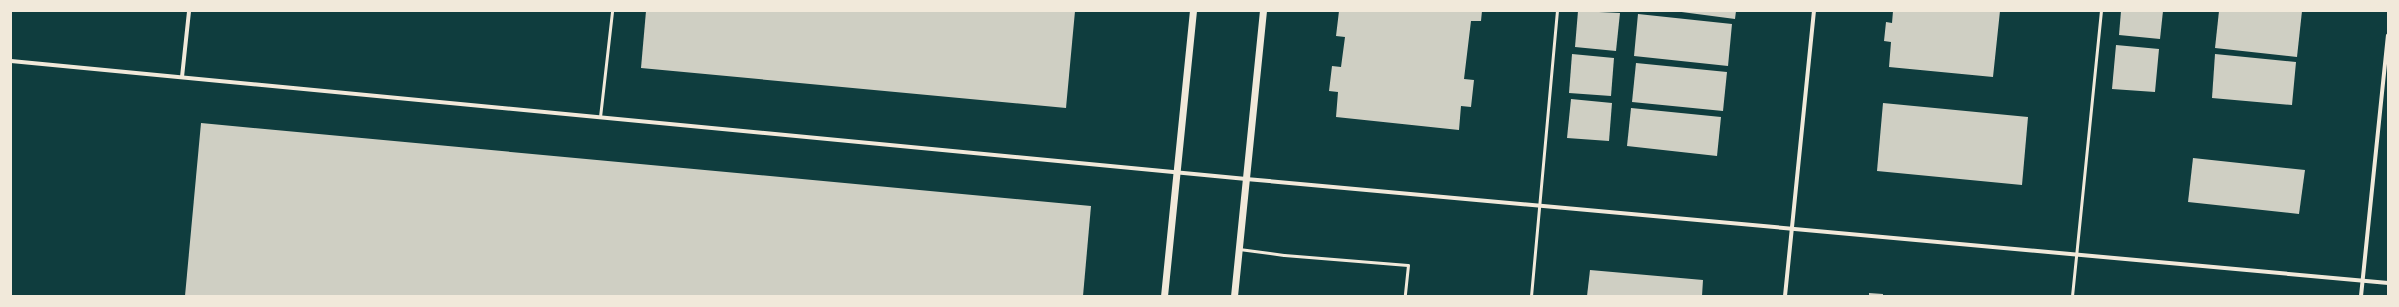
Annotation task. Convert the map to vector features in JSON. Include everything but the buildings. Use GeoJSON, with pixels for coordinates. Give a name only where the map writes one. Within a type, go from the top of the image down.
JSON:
{"type":"FeatureCollection","features":[{"type":"Feature","properties":{"kind":"street"},"geometry":{"type":"LineString","coordinates":[[182,77],[189,11]]}},
{"type":"Feature","properties":{"kind":"street"},"geometry":{"type":"LineString","coordinates":[[1164,296],[1193,11]]}},
{"type":"Feature","properties":{"kind":"street"},"geometry":{"type":"LineString","coordinates":[[1234,296],[1263,11]]}},
{"type":"Feature","properties":{"kind":"street"},"geometry":{"type":"LineString","coordinates":[[1785,296],[1814,11]]}},
{"type":"Feature","properties":{"kind":"street"},"geometry":{"type":"LineString","coordinates":[[2361,296],[2388,35]]}},
{"type":"Feature","properties":{"kind":"street"},"geometry":{"type":"LineString","coordinates":[[11,61],[600,116],[1246,179],[2388,283]]}},
{"type":"Feature","properties":{"kind":"lane"},"geometry":{"type":"LineString","coordinates":[[600,116],[612,11]]}},
{"type":"Feature","properties":{"kind":"lane"},"geometry":{"type":"LineString","coordinates":[[1531,296],[1557,11]]}},
{"type":"Feature","properties":{"kind":"lane"},"geometry":{"type":"LineString","coordinates":[[2072,296],[2101,11]]}},
{"type":"Feature","properties":{"kind":"lane"},"geometry":{"type":"LineString","coordinates":[[1239,249],[1284,255],[1408,265],[1405,296]]}}]}
